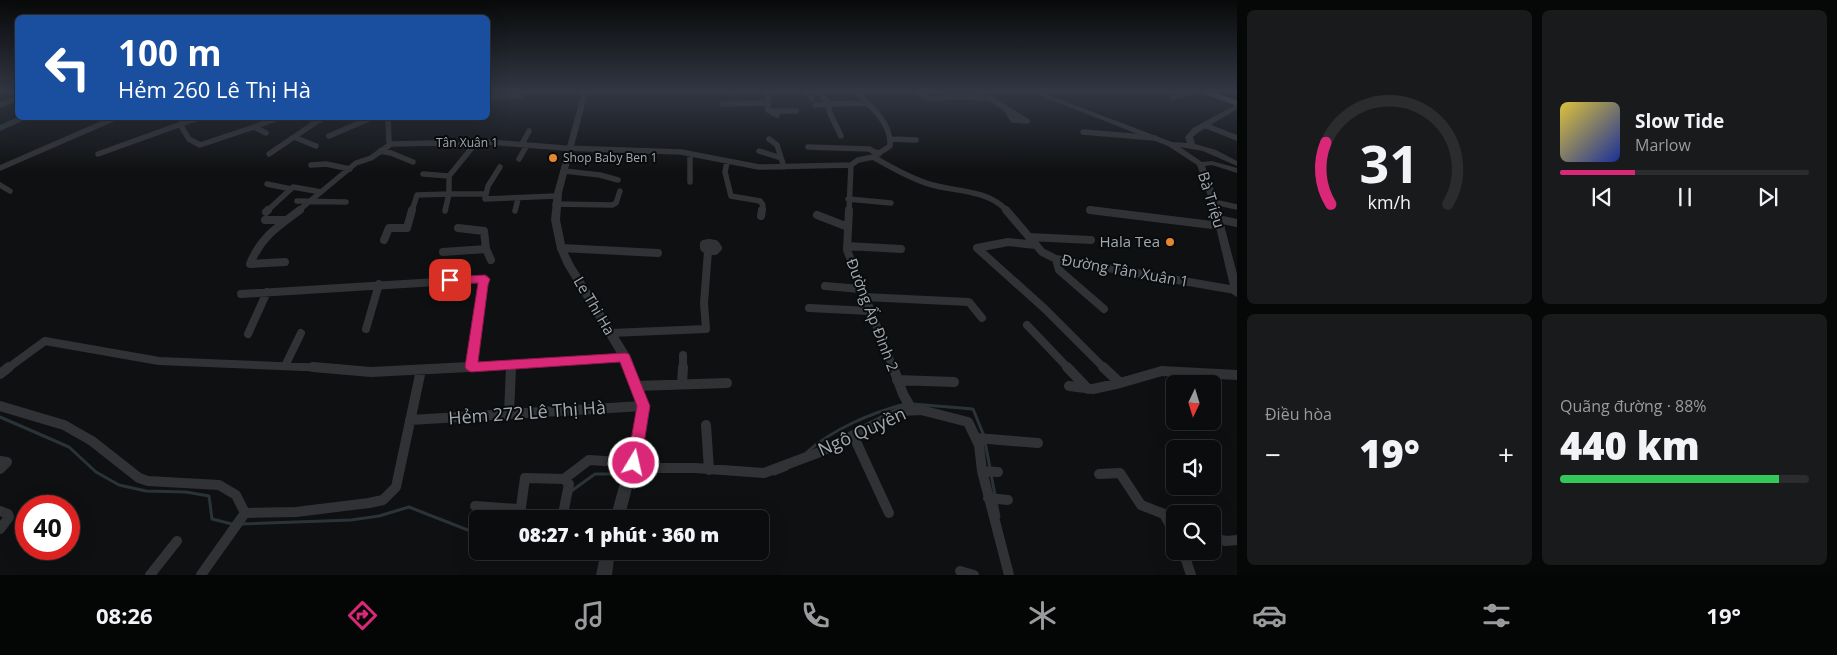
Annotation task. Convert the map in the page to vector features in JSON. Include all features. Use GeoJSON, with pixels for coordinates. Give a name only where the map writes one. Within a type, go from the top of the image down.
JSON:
{"type":"FeatureCollection","features":[{"type":"Feature","properties":{"kind":"street","name":"Le Thi Ha"},"geometry":{"type":"LineString","coordinates":[[578,119],[556,200],[556,229],[561,248],[569,265],[625,357],[644,406]]}},
{"type":"Feature","properties":{"kind":"street"},"geometry":{"type":"LineString","coordinates":[[833,119],[842,136]]}},
{"type":"Feature","properties":{"kind":"street"},"geometry":{"type":"LineString","coordinates":[[570,148],[653,150],[690,154],[760,167],[850,165],[858,160],[876,156],[890,146],[892,139],[887,126],[881,119]]}},
{"type":"Feature","properties":{"kind":"street"},"geometry":{"type":"LineString","coordinates":[[1105,119],[1171,144],[1200,164],[1212,163],[1237,171]]}},
{"type":"Feature","properties":{"kind":"street"},"geometry":{"type":"LineString","coordinates":[[1191,144],[1189,137],[1212,119]]}},
{"type":"Feature","properties":{"kind":"street"},"geometry":{"type":"LineString","coordinates":[[0,128],[18,120]]}},
{"type":"Feature","properties":{"kind":"street"},"geometry":{"type":"LineString","coordinates":[[0,168],[110,120]]}},
{"type":"Feature","properties":{"kind":"street"},"geometry":{"type":"LineString","coordinates":[[98,154],[192,120]]}},
{"type":"Feature","properties":{"kind":"street"},"geometry":{"type":"LineString","coordinates":[[180,124],[190,139],[199,145],[273,120]]}},
{"type":"Feature","properties":{"kind":"street"},"geometry":{"type":"LineString","coordinates":[[268,154],[320,120]]}},
{"type":"Feature","properties":{"kind":"street"},"geometry":{"type":"LineString","coordinates":[[330,136],[366,120]]}},
{"type":"Feature","properties":{"kind":"street"},"geometry":{"type":"LineString","coordinates":[[285,262],[250,264],[256,249],[265,238],[286,220],[356,164],[371,158],[391,144],[389,142],[388,120]]}},
{"type":"Feature","properties":{"kind":"street"},"geometry":{"type":"LineString","coordinates":[[1204,125],[1237,138]]}},
{"type":"Feature","properties":{"kind":"street"},"geometry":{"type":"LineString","coordinates":[[254,127],[266,133]]}},
{"type":"Feature","properties":{"kind":"street"},"geometry":{"type":"LineString","coordinates":[[520,159],[529,131]]}},
{"type":"Feature","properties":{"kind":"street"},"geometry":{"type":"LineString","coordinates":[[1083,132],[1155,138]]}},
{"type":"Feature","properties":{"kind":"street"},"geometry":{"type":"LineString","coordinates":[[294,137],[316,146]]}},
{"type":"Feature","properties":{"kind":"street"},"geometry":{"type":"LineString","coordinates":[[769,139],[777,145],[784,167]]}},
{"type":"Feature","properties":{"kind":"street"},"geometry":{"type":"LineString","coordinates":[[892,139],[916,140]]}},
{"type":"Feature","properties":{"kind":"street","name":"Tân Xuân 1"},"geometry":{"type":"LineString","coordinates":[[391,144],[433,143],[454,146],[489,142],[570,148]]}},
{"type":"Feature","properties":{"kind":"street"},"geometry":{"type":"LineString","coordinates":[[445,211],[449,194],[449,176],[475,144]]}},
{"type":"Feature","properties":{"kind":"street"},"geometry":{"type":"LineString","coordinates":[[1171,144],[1191,144],[1208,149],[1237,164]]}},
{"type":"Feature","properties":{"kind":"street","name":"Đường Tân Xuân 1"},"geometry":{"type":"LineString","coordinates":[[808,147],[869,150],[910,178],[930,185],[969,191],[1002,205],[1042,252],[1056,260],[1236,292]]}},
{"type":"Feature","properties":{"kind":"street"},"geometry":{"type":"LineString","coordinates":[[380,151],[391,153],[413,162]]}},
{"type":"Feature","properties":{"kind":"street"},"geometry":{"type":"LineString","coordinates":[[759,151],[781,158]]}},
{"type":"Feature","properties":{"kind":"street"},"geometry":{"type":"LineString","coordinates":[[690,154],[690,182]]}},
{"type":"Feature","properties":{"kind":"street"},"geometry":{"type":"LineString","coordinates":[[727,162],[726,172],[732,196],[760,201],[763,205],[761,216]]}},
{"type":"Feature","properties":{"kind":"street"},"geometry":{"type":"LineString","coordinates":[[311,165],[326,164],[350,170]]}},
{"type":"Feature","properties":{"kind":"street","name":"Bà Triệu"},"geometry":{"type":"LineString","coordinates":[[1200,164],[1214,202],[1236,292]]}},
{"type":"Feature","properties":{"kind":"street","name":"Đường Ấp Đình 2"},"geometry":{"type":"LineString","coordinates":[[850,165],[847,246],[897,380],[910,406]]}},
{"type":"Feature","properties":{"kind":"street"},"geometry":{"type":"LineString","coordinates":[[500,167],[490,181],[485,199],[491,201],[518,199],[556,200],[614,205],[620,191]]}},
{"type":"Feature","properties":{"kind":"street"},"geometry":{"type":"LineString","coordinates":[[564,171],[600,175],[618,180]]}},
{"type":"Feature","properties":{"kind":"street"},"geometry":{"type":"LineString","coordinates":[[423,174],[449,176]]}},
{"type":"Feature","properties":{"kind":"street"},"geometry":{"type":"LineString","coordinates":[[267,184],[322,192]]}},
{"type":"Feature","properties":{"kind":"street"},"geometry":{"type":"LineString","coordinates":[[0,186],[10,191]]}},
{"type":"Feature","properties":{"kind":"street"},"geometry":{"type":"LineString","coordinates":[[286,220],[266,216],[291,189]]}},
{"type":"Feature","properties":{"kind":"street"},"geometry":{"type":"LineString","coordinates":[[384,240],[389,228],[407,228],[417,195],[485,194]]}},
{"type":"Feature","properties":{"kind":"street"},"geometry":{"type":"LineString","coordinates":[[515,211],[518,199]]}},
{"type":"Feature","properties":{"kind":"street"},"geometry":{"type":"LineString","coordinates":[[848,199],[891,203]]}},
{"type":"Feature","properties":{"kind":"street"},"geometry":{"type":"LineString","coordinates":[[297,201],[346,202]]}},
{"type":"Feature","properties":{"kind":"street"},"geometry":{"type":"LineString","coordinates":[[1214,202],[1237,207]]}},
{"type":"Feature","properties":{"kind":"street"},"geometry":{"type":"LineString","coordinates":[[1089,210],[1219,223],[1237,223]]}},
{"type":"Feature","properties":{"kind":"street"},"geometry":{"type":"LineString","coordinates":[[817,215],[848,227]]}},
{"type":"Feature","properties":{"kind":"street"},"geometry":{"type":"LineString","coordinates":[[458,228],[484,231],[486,249],[492,260]]}},
{"type":"Feature","properties":{"kind":"street"},"geometry":{"type":"LineString","coordinates":[[1029,237],[1091,240]]}},
{"type":"Feature","properties":{"kind":"street"},"geometry":{"type":"LineString","coordinates":[[1036,245],[1008,242],[977,248],[1045,309],[1088,354],[1120,383]]}},
{"type":"Feature","properties":{"kind":"street"},"geometry":{"type":"LineString","coordinates":[[847,246],[901,249]]}},
{"type":"Feature","properties":{"kind":"street"},"geometry":{"type":"LineString","coordinates":[[561,248],[658,252]]}},
{"type":"Feature","properties":{"kind":"street"},"geometry":{"type":"LineString","coordinates":[[443,252],[486,249]]}},
{"type":"Feature","properties":{"kind":"street"},"geometry":{"type":"LineString","coordinates":[[611,333],[706,329],[704,304],[708,251]]}},
{"type":"Feature","properties":{"kind":"street"},"geometry":{"type":"LineString","coordinates":[[1056,260],[1060,270],[1104,309]]}},
{"type":"Feature","properties":{"kind":"street"},"geometry":{"type":"LineString","coordinates":[[241,294],[485,279],[482,285],[471,367]]}},
{"type":"Feature","properties":{"kind":"street"},"geometry":{"type":"LineString","coordinates":[[366,329],[380,284]]}},
{"type":"Feature","properties":{"kind":"street"},"geometry":{"type":"LineString","coordinates":[[825,286],[863,293],[969,302],[982,318]]}},
{"type":"Feature","properties":{"kind":"street"},"geometry":{"type":"LineString","coordinates":[[248,334],[267,292]]}},
{"type":"Feature","properties":{"kind":"street"},"geometry":{"type":"LineString","coordinates":[[809,308],[870,311]]}},
{"type":"Feature","properties":{"kind":"street"},"geometry":{"type":"LineString","coordinates":[[1027,326],[1088,389]]}},
{"type":"Feature","properties":{"kind":"street"},"geometry":{"type":"LineString","coordinates":[[285,366],[301,334]]}},
{"type":"Feature","properties":{"kind":"street"},"geometry":{"type":"LineString","coordinates":[[0,374],[45,341],[159,361],[285,366],[370,372],[511,366],[625,357]]}},
{"type":"Feature","properties":{"kind":"street"},"geometry":{"type":"LineString","coordinates":[[682,384],[683,355]]}},
{"type":"Feature","properties":{"kind":"street"},"geometry":{"type":"LineString","coordinates":[[509,414],[511,366]]}},
{"type":"Feature","properties":{"kind":"street"},"geometry":{"type":"LineString","coordinates":[[243,515],[296,512],[383,500],[396,487],[421,370]]}},
{"type":"Feature","properties":{"kind":"street"},"geometry":{"type":"LineString","coordinates":[[1070,386],[1088,389],[1120,383],[1162,371],[1237,375]]}},
{"type":"Feature","properties":{"kind":"street"},"geometry":{"type":"LineString","coordinates":[[897,380],[954,382]]}},
{"type":"Feature","properties":{"kind":"street"},"geometry":{"type":"LineString","coordinates":[[636,386],[727,383]]}},
{"type":"Feature","properties":{"kind":"street"},"geometry":{"type":"LineString","coordinates":[[0,406],[64,426],[92,441],[140,478],[148,481],[219,485],[236,495],[243,515]]}},
{"type":"Feature","properties":{"kind":"street"},"geometry":{"type":"LineString","coordinates":[[620,510],[632,468],[644,406]]}},
{"type":"Feature","properties":{"kind":"street","name":"Hẻm 272 Lê Thị Hà"},"geometry":{"type":"LineString","coordinates":[[410,420],[644,406]]}},
{"type":"Feature","properties":{"kind":"street","name":"Ngô Quyền"},"geometry":{"type":"LineString","coordinates":[[564,479],[589,460],[632,468],[710,466],[764,473],[820,452],[910,406],[968,422],[978,439],[983,471],[1009,575]]}},
{"type":"Feature","properties":{"kind":"street"},"geometry":{"type":"LineString","coordinates":[[706,425],[710,466]]}},
{"type":"Feature","properties":{"kind":"street"},"geometry":{"type":"LineString","coordinates":[[853,436],[889,513]]}},
{"type":"Feature","properties":{"kind":"street"},"geometry":{"type":"LineString","coordinates":[[978,439],[1038,443]]}},
{"type":"Feature","properties":{"kind":"street"},"geometry":{"type":"LineString","coordinates":[[0,461],[7,462],[0,469]]}},
{"type":"Feature","properties":{"kind":"street"},"geometry":{"type":"LineString","coordinates":[[983,471],[998,472]]}},
{"type":"Feature","properties":{"kind":"street"},"geometry":{"type":"LineString","coordinates":[[1099,474],[1120,473],[1140,505],[1157,510],[1166,518]]}},
{"type":"Feature","properties":{"kind":"street"},"geometry":{"type":"LineString","coordinates":[[476,506],[518,509],[521,507],[525,478],[564,479],[569,484],[564,508]]}},
{"type":"Feature","properties":{"kind":"street"},"geometry":{"type":"LineString","coordinates":[[990,498],[1006,500]]}},
{"type":"Feature","properties":{"kind":"street"},"geometry":{"type":"LineString","coordinates":[[0,511],[8,514],[9,517],[0,529]]}},
{"type":"Feature","properties":{"kind":"street"},"geometry":{"type":"LineString","coordinates":[[201,575],[243,515]]}},
{"type":"Feature","properties":{"kind":"street"},"geometry":{"type":"LineString","coordinates":[[1221,540],[1237,540]]}},
{"type":"Feature","properties":{"kind":"street"},"geometry":{"type":"LineString","coordinates":[[150,575],[177,541]]}},
{"type":"Feature","properties":{"kind":"street"},"geometry":{"type":"LineString","coordinates":[[604,575],[606,560]]}},
{"type":"Feature","properties":{"kind":"street"},"geometry":{"type":"LineString","coordinates":[[1186,560],[1191,575]]}},
{"type":"Feature","properties":{"kind":"street"},"geometry":{"type":"LineString","coordinates":[[960,571],[974,575]]}},
{"type":"Feature","properties":{"kind":"waterway"},"geometry":{"type":"LineString","coordinates":[[807,452],[840,429],[879,412],[905,404]]}},
{"type":"Feature","properties":{"kind":"waterway"},"geometry":{"type":"LineString","coordinates":[[913,404],[973,409],[984,436]]}},
{"type":"Feature","properties":{"kind":"waterway"},"geometry":{"type":"LineString","coordinates":[[0,417],[69,447],[96,472],[119,485],[146,491],[186,492],[209,496],[212,519],[232,524]]}},
{"type":"Feature","properties":{"kind":"waterway"},"geometry":{"type":"LineString","coordinates":[[985,442],[990,468]]}},
{"type":"Feature","properties":{"kind":"waterway"},"geometry":{"type":"LineString","coordinates":[[774,474],[787,469]]}},
{"type":"Feature","properties":{"kind":"waterway"},"geometry":{"type":"LineString","coordinates":[[570,492],[595,474],[624,474]]}},
{"type":"Feature","properties":{"kind":"waterway"},"geometry":{"type":"LineString","coordinates":[[991,474],[995,495]]}},
{"type":"Feature","properties":{"kind":"waterway"},"geometry":{"type":"LineString","coordinates":[[996,501],[999,517]]}},
{"type":"Feature","properties":{"kind":"waterway"},"geometry":{"type":"LineString","coordinates":[[240,524],[351,520],[379,516],[409,507],[469,530]]}},
{"type":"Feature","properties":{"kind":"place","name":"Shop Baby Ben 1"},"geometry":{"type":"Point","coordinates":[553,158]}},
{"type":"Feature","properties":{"kind":"place","name":"Hala Tea"},"geometry":{"type":"Point","coordinates":[1170,242]}},
{"type":"Feature","properties":{"kind":"route"},"geometry":{"type":"LineString","coordinates":[[450,280],[485,279],[482,285],[471,367],[511,366],[625,357],[644,406],[634,463]]}}]}
